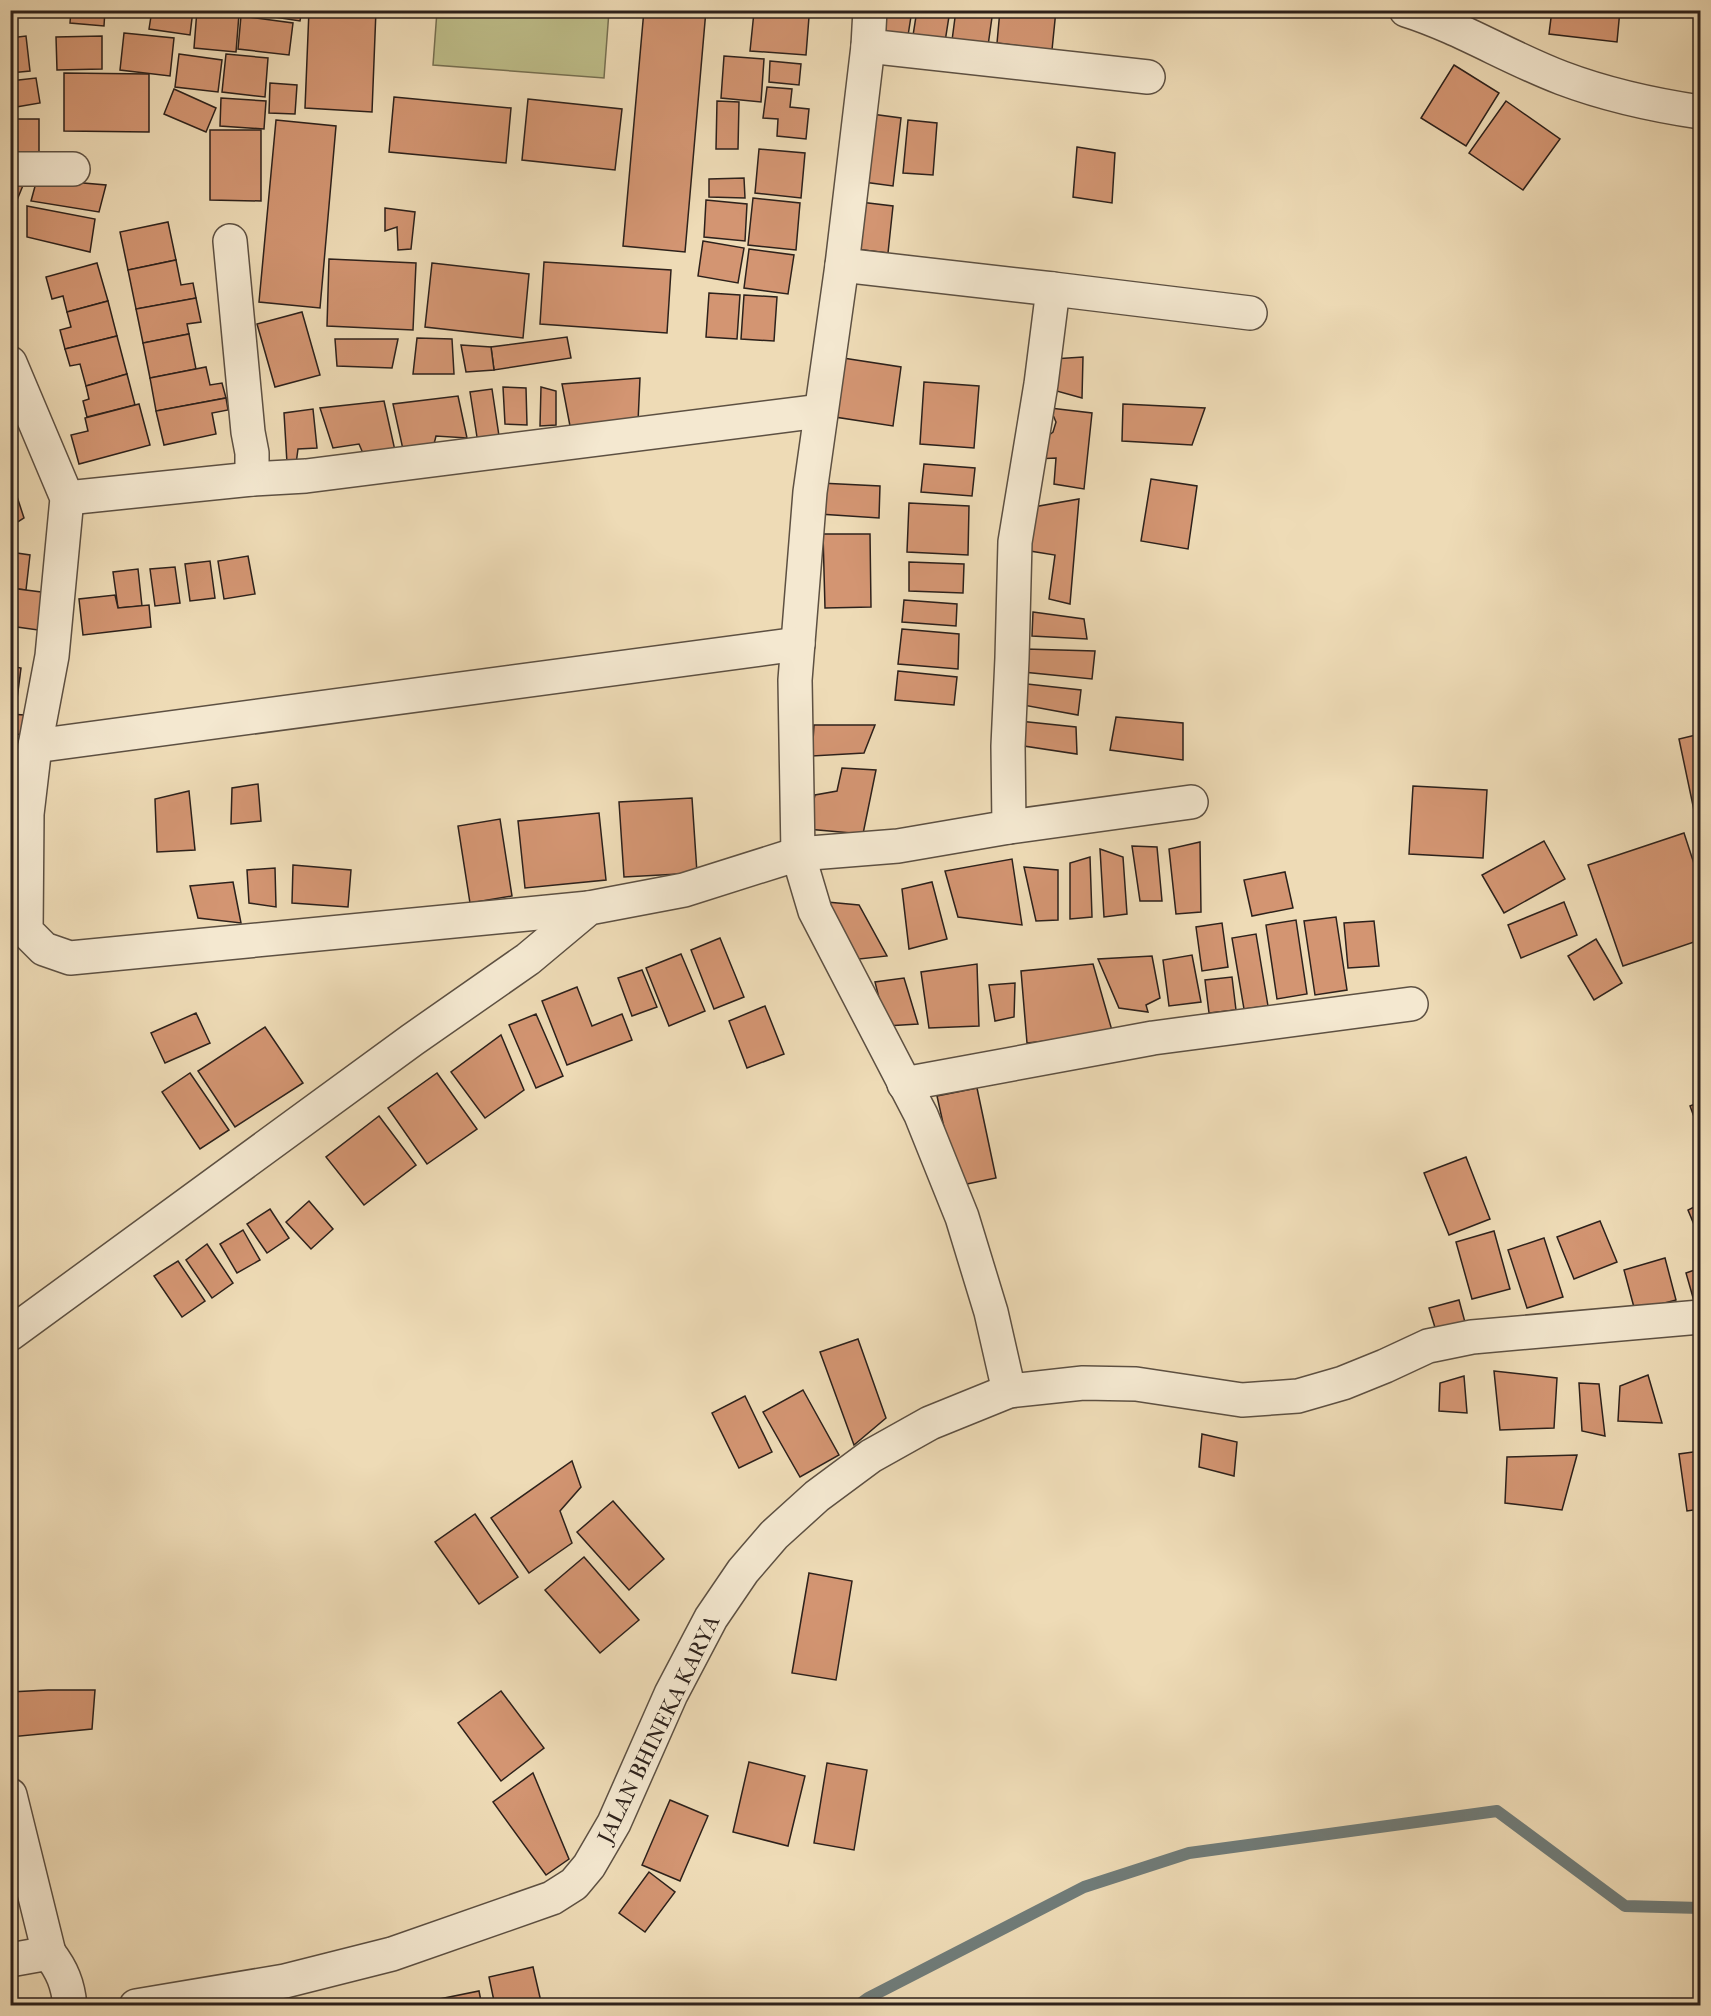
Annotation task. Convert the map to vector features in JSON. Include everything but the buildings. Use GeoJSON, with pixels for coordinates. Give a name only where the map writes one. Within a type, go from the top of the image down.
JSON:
{"type":"FeatureCollection","features":[{"type":"Feature","properties":{"kind":"street"},"geometry":{"type":"LineString","coordinates":[[870,10],[868,46],[842,265],[810,492],[795,680],[798,854],[815,911],[921,1115],[962,1217],[992,1312],[1009,1391]]}},
{"type":"Feature","properties":{"kind":"street"},"geometry":{"type":"LineString","coordinates":[[1406,10],[1431,18],[1561,78],[1609,94],[1654,105],[1701,112]]}},
{"type":"Feature","properties":{"kind":"street"},"geometry":{"type":"LineString","coordinates":[[868,46],[1148,77]]}},
{"type":"Feature","properties":{"kind":"street"},"geometry":{"type":"LineString","coordinates":[[10,170],[73,169]]}},
{"type":"Feature","properties":{"kind":"street"},"geometry":{"type":"LineString","coordinates":[[230,241],[248,432],[252,453],[252,479]]}},
{"type":"Feature","properties":{"kind":"street"},"geometry":{"type":"LineString","coordinates":[[842,265],[1250,313]]}},
{"type":"Feature","properties":{"kind":"street"},"geometry":{"type":"LineString","coordinates":[[1009,827],[1008,746],[1015,542],[1041,384],[1053,289]]}},
{"type":"Feature","properties":{"kind":"street"},"geometry":{"type":"LineString","coordinates":[[10,363],[67,498],[52,656],[34,746],[27,814],[26,931],[44,949],[70,958],[589,908],[684,890],[798,854],[898,846],[1009,827],[1191,802]]}},
{"type":"Feature","properties":{"kind":"street"},"geometry":{"type":"LineString","coordinates":[[67,498],[252,479],[306,476],[820,411]]}},
{"type":"Feature","properties":{"kind":"street"},"geometry":{"type":"LineString","coordinates":[[34,746],[798,644]]}},
{"type":"Feature","properties":{"kind":"street"},"geometry":{"type":"LineString","coordinates":[[10,1334],[402,1047],[528,959],[589,908]]}},
{"type":"Feature","properties":{"kind":"street"},"geometry":{"type":"LineString","coordinates":[[904,1084],[1152,1038],[1411,1004]]}},
{"type":"Feature","properties":{"kind":"street","name":"JALAN BHINEKA KARYA"},"geometry":{"type":"LineString","coordinates":[[136,2006],[285,1981],[392,1954],[552,1898],[574,1884],[589,1866],[614,1823],[671,1694],[711,1618],[742,1571],[774,1535],[817,1496],[871,1456],[930,1423],[1009,1391],[1083,1383],[1136,1384],[1242,1400],[1298,1396],[1354,1379],[1428,1346],[1473,1337],[1701,1317]]}},
{"type":"Feature","properties":{"kind":"street"},"geometry":{"type":"LineString","coordinates":[[10,1795],[49,1953],[67,1982],[70,2006]]}},
{"type":"Feature","properties":{"kind":"street"},"geometry":{"type":"LineString","coordinates":[[10,1960],[49,1953]]}},
{"type":"Feature","properties":{"kind":"green space"},"geometry":{"type":"Polygon","coordinates":[[[437,11],[609,11],[604,78],[433,65],[437,11]]]}},
{"type":"Feature","properties":{"kind":"waterway"},"geometry":{"type":"LineString","coordinates":[[857,2006],[868,1998],[1084,1887],[1189,1853],[1497,1811],[1625,1906],[1700,1908]]}}]}
